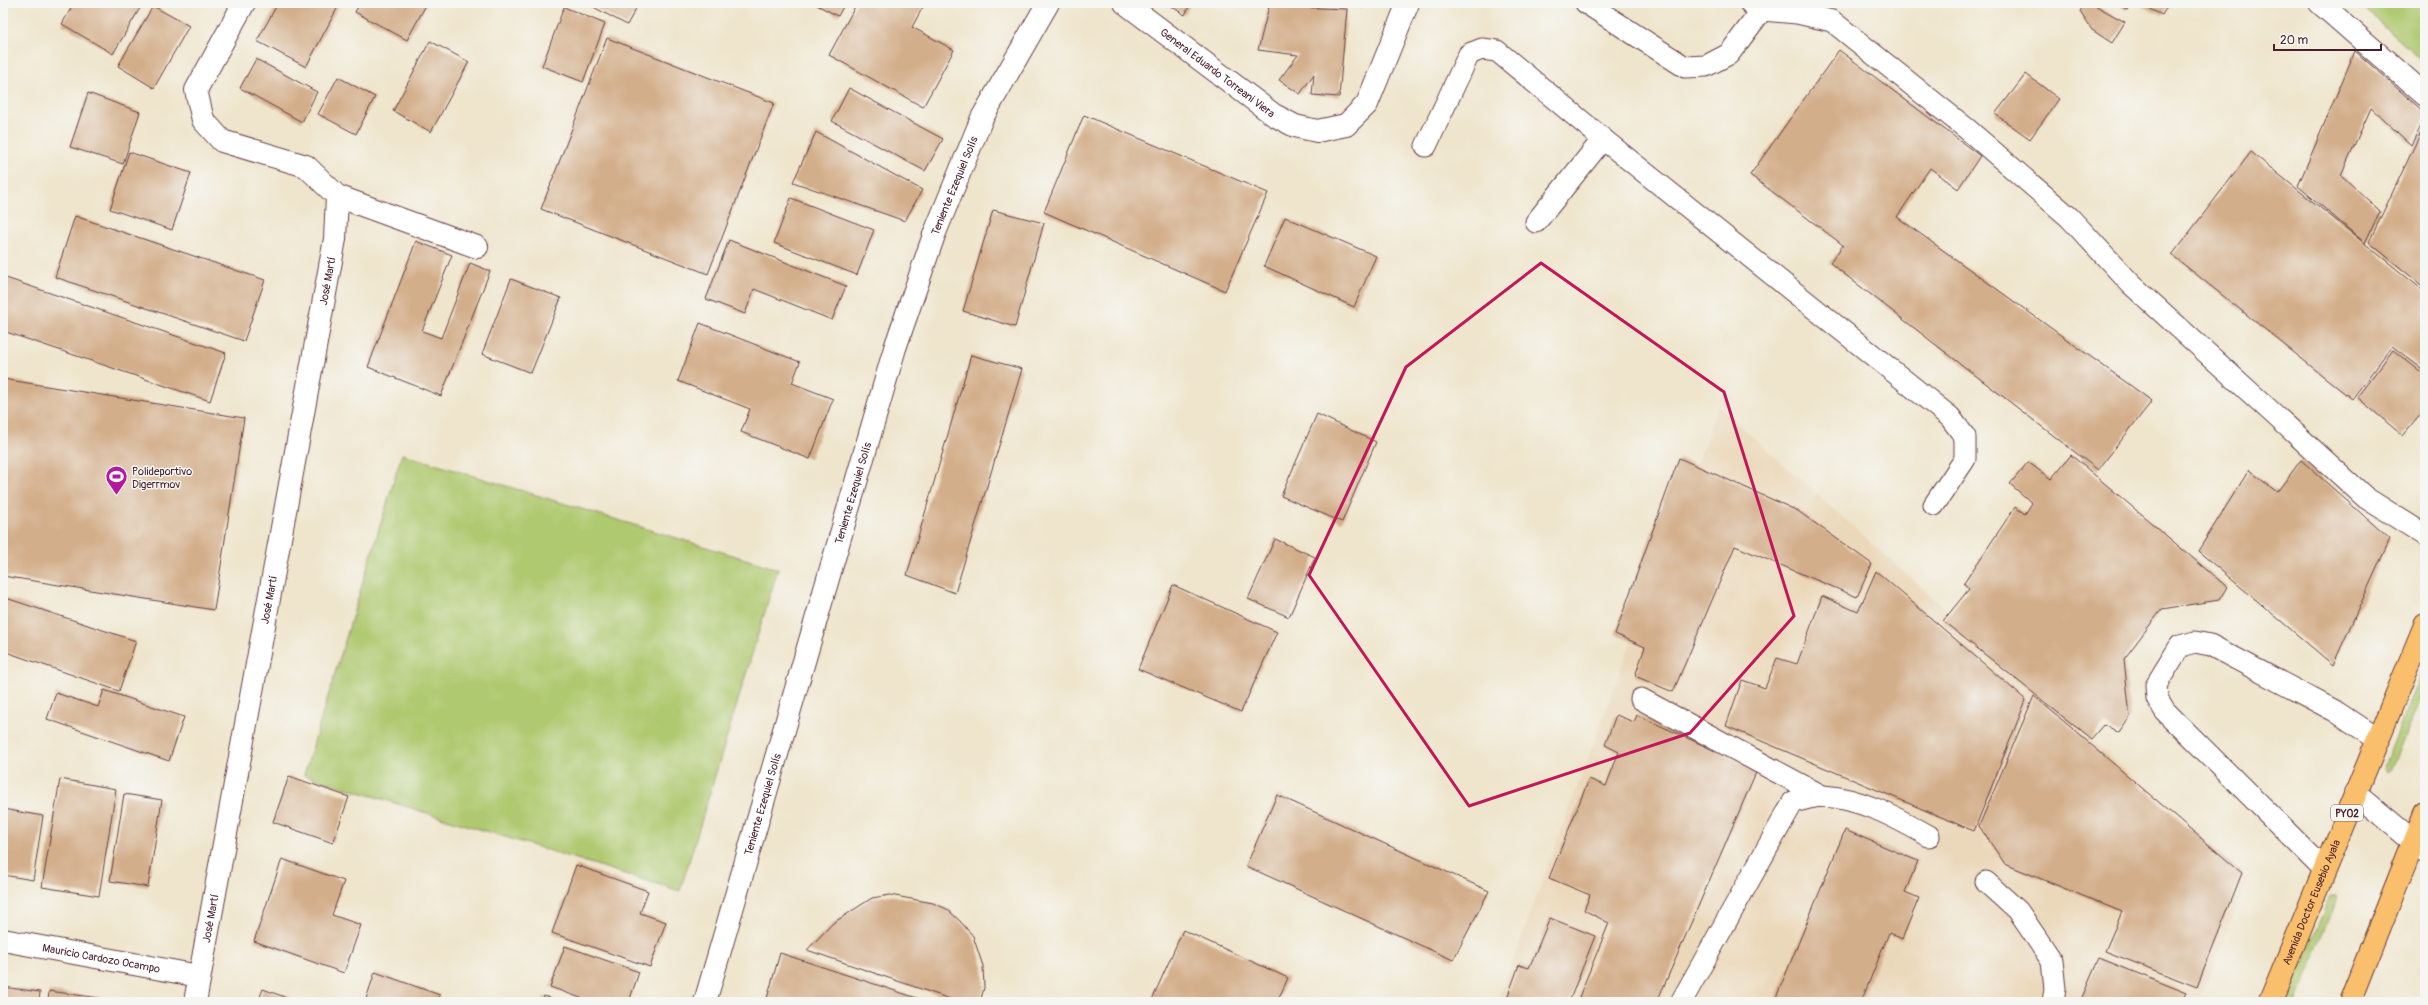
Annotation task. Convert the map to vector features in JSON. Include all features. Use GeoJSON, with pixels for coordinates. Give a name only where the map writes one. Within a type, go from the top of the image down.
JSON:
{"type":"FeatureCollection","features":[{"type":"Feature","properties":{"kind":"highway","name":"Avenida Doctor Eusebio Ayala"},"geometry":{"type":"LineString","coordinates":[[2270,1002],[2355,792],[2425,625]]}},
{"type":"Feature","properties":{"kind":"highway"},"geometry":{"type":"LineString","coordinates":[[2350,1002],[2419,846],[2425,813]]}},
{"type":"Feature","properties":{"kind":"street"},"geometry":{"type":"LineString","coordinates":[[244,3],[196,90],[203,120],[222,141],[306,166],[337,196],[477,247]]}},
{"type":"Feature","properties":{"kind":"street","name":"Teniente Ezequiel Solís"},"geometry":{"type":"LineString","coordinates":[[706,1002],[896,348],[934,235],[982,118],[1048,3]]}},
{"type":"Feature","properties":{"kind":"street","name":"General Eduardo Torreani Viera"},"geometry":{"type":"LineString","coordinates":[[1125,3],[1274,115],[1294,126],[1317,131],[1346,125],[1367,104],[1408,3]]}},
{"type":"Feature","properties":{"kind":"street"},"geometry":{"type":"LineString","coordinates":[[2320,3],[2425,95]]}},
{"type":"Feature","properties":{"kind":"street","name":"José Martí"},"geometry":{"type":"LineString","coordinates":[[195,1002],[335,239],[337,196]]}},
{"type":"Feature","properties":{"kind":"street"},"geometry":{"type":"LineString","coordinates":[[2355,792],[2419,846]]}},
{"type":"Feature","properties":{"kind":"street","name":"Mauricio Cardozo Ocampo"},"geometry":{"type":"LineString","coordinates":[[3,940],[200,976]]}},
{"type":"Feature","properties":{"kind":"lane"},"geometry":{"type":"LineString","coordinates":[[1586,3],[1685,67],[1706,66],[1729,54],[1756,7],[1797,13],[1832,21],[1967,129],[2069,217],[2131,284],[2366,498],[2425,536]]}},
{"type":"Feature","properties":{"kind":"lane"},"geometry":{"type":"LineString","coordinates":[[1426,146],[1469,54],[1482,49],[1497,51],[1603,139],[1950,417],[1965,437],[1965,459],[1934,505]]}},
{"type":"Feature","properties":{"kind":"lane"},"geometry":{"type":"LineString","coordinates":[[1536,222],[1603,139]]}},
{"type":"Feature","properties":{"kind":"lane"},"geometry":{"type":"LineString","coordinates":[[2324,869],[2165,711],[2157,698],[2156,685],[2180,646],[2195,642],[2210,645],[2335,711],[2377,739]]}},
{"type":"Feature","properties":{"kind":"lane"},"geometry":{"type":"LineString","coordinates":[[1641,699],[1822,796],[1857,803],[1892,816],[1929,836]]}},
{"type":"Feature","properties":{"kind":"lane"},"geometry":{"type":"LineString","coordinates":[[1681,1002],[1793,802],[1822,796]]}},
{"type":"Feature","properties":{"kind":"lane"},"geometry":{"type":"LineString","coordinates":[[1986,882],[2018,911],[2052,961],[2055,989],[2053,1002]]}},
{"type":"Feature","properties":{"kind":"highlighted area"},"geometry":{"type":"Polygon","coordinates":[[[1541,263],[1724,392],[1794,616],[1690,733],[1469,806],[1309,575],[1406,367],[1541,263]]]}},
{"type":"Feature","properties":{"kind":"shaded area"},"geometry":{"type":"Polygon","coordinates":[[[1718,406],[2248,879],[2198,1002],[1498,1002],[1718,406]]]}},
{"type":"Feature","properties":{"kind":"green space"},"geometry":{"type":"Polygon","coordinates":[[[2358,3],[2425,3],[2425,63],[2358,3]]]}},
{"type":"Feature","properties":{"kind":"green space"},"geometry":{"type":"Polygon","coordinates":[[[402,454],[778,569],[680,891],[304,775],[402,454]]]}},
{"type":"Feature","properties":{"kind":"green space"},"geometry":{"type":"Polygon","coordinates":[[[2425,666],[2425,687],[2391,769],[2387,772],[2384,766],[2425,666]]]}},
{"type":"Feature","properties":{"kind":"green space"},"geometry":{"type":"Polygon","coordinates":[[[2330,896],[2336,896],[2337,900],[2295,1002],[2286,1002],[2330,896]]]}},
{"type":"Feature","properties":{"kind":"building"},"geometry":{"type":"Polygon","coordinates":[[[74,3],[143,3],[113,54],[62,24],[74,3]]]}},
{"type":"Feature","properties":{"kind":"building"},"geometry":{"type":"Polygon","coordinates":[[[278,3],[340,3],[306,67],[257,41],[278,3]]]}},
{"type":"Feature","properties":{"kind":"building"},"geometry":{"type":"Polygon","coordinates":[[[360,3],[427,3],[407,40],[355,12],[360,3]]]}},
{"type":"Feature","properties":{"kind":"building"},"geometry":{"type":"Polygon","coordinates":[[[586,3],[639,3],[627,25],[586,3]]]}},
{"type":"Feature","properties":{"kind":"building"},"geometry":{"type":"Polygon","coordinates":[[[813,3],[845,3],[838,16],[813,3]]]}},
{"type":"Feature","properties":{"kind":"building"},"geometry":{"type":"Polygon","coordinates":[[[857,3],[925,3],[912,27],[954,50],[923,107],[829,55],[857,3]]]}},
{"type":"Feature","properties":{"kind":"building"},"geometry":{"type":"Polygon","coordinates":[[[1166,3],[1191,3],[1185,15],[1166,3]]]}},
{"type":"Feature","properties":{"kind":"building"},"geometry":{"type":"Polygon","coordinates":[[[1343,3],[1363,3],[1362,8],[1343,3]]]}},
{"type":"Feature","properties":{"kind":"building"},"geometry":{"type":"Polygon","coordinates":[[[2084,3],[2091,3],[2125,22],[2112,43],[2092,30],[2080,12],[2084,3]]]}},
{"type":"Feature","properties":{"kind":"building"},"geometry":{"type":"Polygon","coordinates":[[[2114,3],[2131,3],[2128,10],[2114,3]]]}},
{"type":"Feature","properties":{"kind":"building"},"geometry":{"type":"Polygon","coordinates":[[[2137,3],[2169,3],[2162,15],[2137,3]]]}},
{"type":"Feature","properties":{"kind":"building"},"geometry":{"type":"Polygon","coordinates":[[[153,6],[189,26],[154,88],[118,66],[153,6]]]}},
{"type":"Feature","properties":{"kind":"building"},"geometry":{"type":"Polygon","coordinates":[[[1269,6],[1347,9],[1339,97],[1312,95],[1314,74],[1300,94],[1279,80],[1298,55],[1258,50],[1269,6]]]}},
{"type":"Feature","properties":{"kind":"building"},"geometry":{"type":"Polygon","coordinates":[[[564,7],[605,24],[583,82],[542,66],[564,7]]]}},
{"type":"Feature","properties":{"kind":"building"},"geometry":{"type":"Polygon","coordinates":[[[607,38],[774,103],[708,274],[541,209],[607,38]]]}},
{"type":"Feature","properties":{"kind":"building"},"geometry":{"type":"Polygon","coordinates":[[[430,41],[469,62],[431,132],[393,111],[430,41]]]}},
{"type":"Feature","properties":{"kind":"building"},"geometry":{"type":"Polygon","coordinates":[[[1839,50],[1980,156],[1958,189],[1930,168],[1897,217],[2152,401],[2098,470],[1830,263],[1843,245],[1750,175],[1839,50]]]}},
{"type":"Feature","properties":{"kind":"building"},"geometry":{"type":"Polygon","coordinates":[[[2355,51],[2425,113],[2425,118],[2411,145],[2371,108],[2341,175],[2380,211],[2365,243],[2298,186],[2355,51]]]}},
{"type":"Feature","properties":{"kind":"building"},"geometry":{"type":"Polygon","coordinates":[[[256,59],[317,92],[302,122],[240,88],[256,59]]]}},
{"type":"Feature","properties":{"kind":"building"},"geometry":{"type":"Polygon","coordinates":[[[2026,74],[2059,99],[2030,139],[1995,114],[2026,74]]]}},
{"type":"Feature","properties":{"kind":"building"},"geometry":{"type":"Polygon","coordinates":[[[338,77],[375,97],[356,134],[318,114],[338,77]]]}},
{"type":"Feature","properties":{"kind":"building"},"geometry":{"type":"Polygon","coordinates":[[[849,88],[943,139],[925,171],[832,121],[849,88]]]}},
{"type":"Feature","properties":{"kind":"building"},"geometry":{"type":"Polygon","coordinates":[[[88,93],[140,112],[123,164],[70,147],[88,93]]]}},
{"type":"Feature","properties":{"kind":"building"},"geometry":{"type":"Polygon","coordinates":[[[1084,115],[1268,193],[1225,291],[1044,212],[1084,115]]]}},
{"type":"Feature","properties":{"kind":"building"},"geometry":{"type":"Polygon","coordinates":[[[2425,124],[2425,288],[2369,242],[2425,124]]]}},
{"type":"Feature","properties":{"kind":"building"},"geometry":{"type":"Polygon","coordinates":[[[816,132],[922,190],[905,221],[793,182],[816,132]]]}},
{"type":"Feature","properties":{"kind":"building"},"geometry":{"type":"Polygon","coordinates":[[[129,152],[191,173],[172,230],[110,209],[129,152]]]}},
{"type":"Feature","properties":{"kind":"building"},"geometry":{"type":"Polygon","coordinates":[[[2251,152],[2425,292],[2425,371],[2392,346],[2352,399],[2172,255],[2251,152]]]}},
{"type":"Feature","properties":{"kind":"building"},"geometry":{"type":"Polygon","coordinates":[[[791,198],[874,230],[857,275],[774,243],[791,198]]]}},
{"type":"Feature","properties":{"kind":"building"},"geometry":{"type":"Polygon","coordinates":[[[993,210],[1044,223],[1015,327],[963,311],[993,210]]]}},
{"type":"Feature","properties":{"kind":"building"},"geometry":{"type":"Polygon","coordinates":[[[75,216],[265,280],[244,341],[55,277],[75,216]]]}},
{"type":"Feature","properties":{"kind":"building"},"geometry":{"type":"Polygon","coordinates":[[[1285,217],[1376,256],[1354,307],[1264,266],[1285,217]]]}},
{"type":"Feature","properties":{"kind":"building"},"geometry":{"type":"Polygon","coordinates":[[[729,240],[846,286],[832,320],[754,289],[745,314],[706,299],[729,240]]]}},
{"type":"Feature","properties":{"kind":"building"},"geometry":{"type":"Polygon","coordinates":[[[416,241],[452,255],[422,331],[441,338],[470,263],[490,271],[441,396],[368,367],[416,241]]]}},
{"type":"Feature","properties":{"kind":"building"},"geometry":{"type":"Polygon","coordinates":[[[3,277],[226,353],[210,401],[3,331],[3,277]]]}},
{"type":"Feature","properties":{"kind":"building"},"geometry":{"type":"Polygon","coordinates":[[[511,279],[561,298],[531,373],[482,354],[511,279]]]}},
{"type":"Feature","properties":{"kind":"building"},"geometry":{"type":"Polygon","coordinates":[[[700,323],[800,362],[792,383],[833,399],[810,459],[741,432],[750,409],[678,381],[700,323]]]}},
{"type":"Feature","properties":{"kind":"building"},"geometry":{"type":"Polygon","coordinates":[[[2393,350],[2425,375],[2425,409],[2403,436],[2357,397],[2393,350]]]}},
{"type":"Feature","properties":{"kind":"building"},"geometry":{"type":"Polygon","coordinates":[[[971,355],[1022,369],[955,593],[907,575],[971,355]]]}},
{"type":"Feature","properties":{"kind":"building","name":"Polideportivo Digerrmov"},"geometry":{"type":"Polygon","coordinates":[[[3,379],[244,418],[214,610],[3,576],[3,379]]]}},
{"type":"Feature","properties":{"kind":"building"},"geometry":{"type":"Polygon","coordinates":[[[1317,414],[1376,442],[1342,522],[1281,496],[1317,414]]]}},
{"type":"Feature","properties":{"kind":"building"},"geometry":{"type":"Polygon","coordinates":[[[2071,455],[2227,587],[2219,600],[2162,609],[2124,659],[2130,717],[2119,733],[2104,724],[2091,739],[1943,621],[1969,589],[1964,583],[2015,507],[2025,514],[2032,503],[2010,484],[2028,462],[2051,479],[2071,455]]]}},
{"type":"Feature","properties":{"kind":"building"},"geometry":{"type":"Polygon","coordinates":[[[1679,458],[1798,511],[1872,564],[1857,597],[1735,546],[1673,692],[1635,676],[1645,647],[1615,634],[1679,458]]]}},
{"type":"Feature","properties":{"kind":"building"},"geometry":{"type":"Polygon","coordinates":[[[2301,460],[2390,539],[2333,665],[2198,551],[2249,470],[2277,492],[2301,460]]]}},
{"type":"Feature","properties":{"kind":"building"},"geometry":{"type":"Polygon","coordinates":[[[1275,539],[1315,557],[1289,617],[1248,599],[1275,539]]]}},
{"type":"Feature","properties":{"kind":"building"},"geometry":{"type":"Polygon","coordinates":[[[1876,571],[2026,700],[1974,831],[1726,726],[1742,680],[1765,688],[1777,658],[1797,664],[1822,596],[1858,612],[1876,571]]]}},
{"type":"Feature","properties":{"kind":"building"},"geometry":{"type":"Polygon","coordinates":[[[1173,585],[1277,632],[1241,712],[1138,669],[1173,585]]]}},
{"type":"Feature","properties":{"kind":"building"},"geometry":{"type":"Polygon","coordinates":[[[3,597],[136,641],[119,691],[3,651],[3,597]]]}},
{"type":"Feature","properties":{"kind":"building"},"geometry":{"type":"Polygon","coordinates":[[[104,690],[184,717],[169,761],[47,719],[56,693],[98,707],[104,690]]]}},
{"type":"Feature","properties":{"kind":"building"},"geometry":{"type":"Polygon","coordinates":[[[2034,696],[2242,873],[2197,987],[2105,951],[2122,912],[2005,864],[1979,826],[2034,696]]]}},
{"type":"Feature","properties":{"kind":"building"},"geometry":{"type":"Polygon","coordinates":[[[1616,715],[1634,722],[1637,715],[1757,770],[1657,1002],[1591,1002],[1579,997],[1609,923],[1584,910],[1590,895],[1549,878],[1589,779],[1606,786],[1619,752],[1605,745],[1616,715]]]}},
{"type":"Feature","properties":{"kind":"building"},"geometry":{"type":"Polygon","coordinates":[[[289,776],[349,797],[333,843],[273,822],[289,776]]]}},
{"type":"Feature","properties":{"kind":"building"},"geometry":{"type":"Polygon","coordinates":[[[60,779],[116,789],[99,896],[42,887],[60,779]]]}},
{"type":"Feature","properties":{"kind":"building"},"geometry":{"type":"Polygon","coordinates":[[[124,794],[162,800],[148,887],[110,881],[124,794]]]}},
{"type":"Feature","properties":{"kind":"building"},"geometry":{"type":"Polygon","coordinates":[[[1277,795],[1489,891],[1453,960],[1246,866],[1277,795]]]}},
{"type":"Feature","properties":{"kind":"building"},"geometry":{"type":"Polygon","coordinates":[[[3,809],[43,816],[33,880],[3,875],[3,809]]]}},
{"type":"Feature","properties":{"kind":"building"},"geometry":{"type":"Polygon","coordinates":[[[1845,830],[1918,861],[1905,892],[1919,898],[1902,939],[1889,933],[1861,1002],[1780,1002],[1775,1000],[1845,830]]]}},
{"type":"Feature","properties":{"kind":"building"},"geometry":{"type":"Polygon","coordinates":[[[282,859],[344,881],[332,915],[361,925],[344,973],[254,941],[282,859]]]}},
{"type":"Feature","properties":{"kind":"building"},"geometry":{"type":"Polygon","coordinates":[[[576,865],[648,891],[640,913],[666,922],[650,967],[552,933],[576,865]]]}},
{"type":"Feature","properties":{"kind":"building"},"geometry":{"type":"Polygon","coordinates":[[[890,895],[933,903],[947,909],[973,936],[983,966],[984,988],[980,1002],[959,1002],[807,950],[833,923],[872,898],[890,895]]]}},
{"type":"Feature","properties":{"kind":"building"},"geometry":{"type":"Polygon","coordinates":[[[1550,918],[1595,936],[1569,1002],[1515,1002],[1507,998],[1519,965],[1529,968],[1550,918]]]}},
{"type":"Feature","properties":{"kind":"building"},"geometry":{"type":"Polygon","coordinates":[[[1183,930],[1288,978],[1277,1002],[1151,1002],[1183,930]]]}},
{"type":"Feature","properties":{"kind":"building"},"geometry":{"type":"Polygon","coordinates":[[[565,946],[639,972],[629,1002],[592,1002],[550,987],[565,946]]]}},
{"type":"Feature","properties":{"kind":"building"},"geometry":{"type":"Polygon","coordinates":[[[780,953],[929,1002],[766,1002],[780,953]]]}},
{"type":"Feature","properties":{"kind":"building"},"geometry":{"type":"Polygon","coordinates":[[[2099,958],[2187,993],[2182,1002],[2080,1002],[2099,958]]]}},
{"type":"Feature","properties":{"kind":"building"},"geometry":{"type":"Polygon","coordinates":[[[375,972],[440,995],[438,1002],[365,1002],[375,972]]]}},
{"type":"Feature","properties":{"kind":"building"},"geometry":{"type":"Polygon","coordinates":[[[3,987],[40,992],[39,1002],[3,1002],[3,987]]]}},
{"type":"Feature","properties":{"kind":"building"},"geometry":{"type":"Polygon","coordinates":[[[263,989],[298,1002],[258,1002],[263,989]]]}},
{"type":"Feature","properties":{"kind":"building"},"geometry":{"type":"Polygon","coordinates":[[[49,991],[121,1001],[121,1002],[48,1002],[49,991]]]}},
{"type":"Feature","properties":{"kind":"building"},"geometry":{"type":"Polygon","coordinates":[[[544,996],[561,1002],[542,1002],[544,996]]]}},
{"type":"Feature","properties":{"kind":"place","name":"Polideportivo Digerrmov"},"geometry":{"type":"Point","coordinates":[117,496]}}]}
